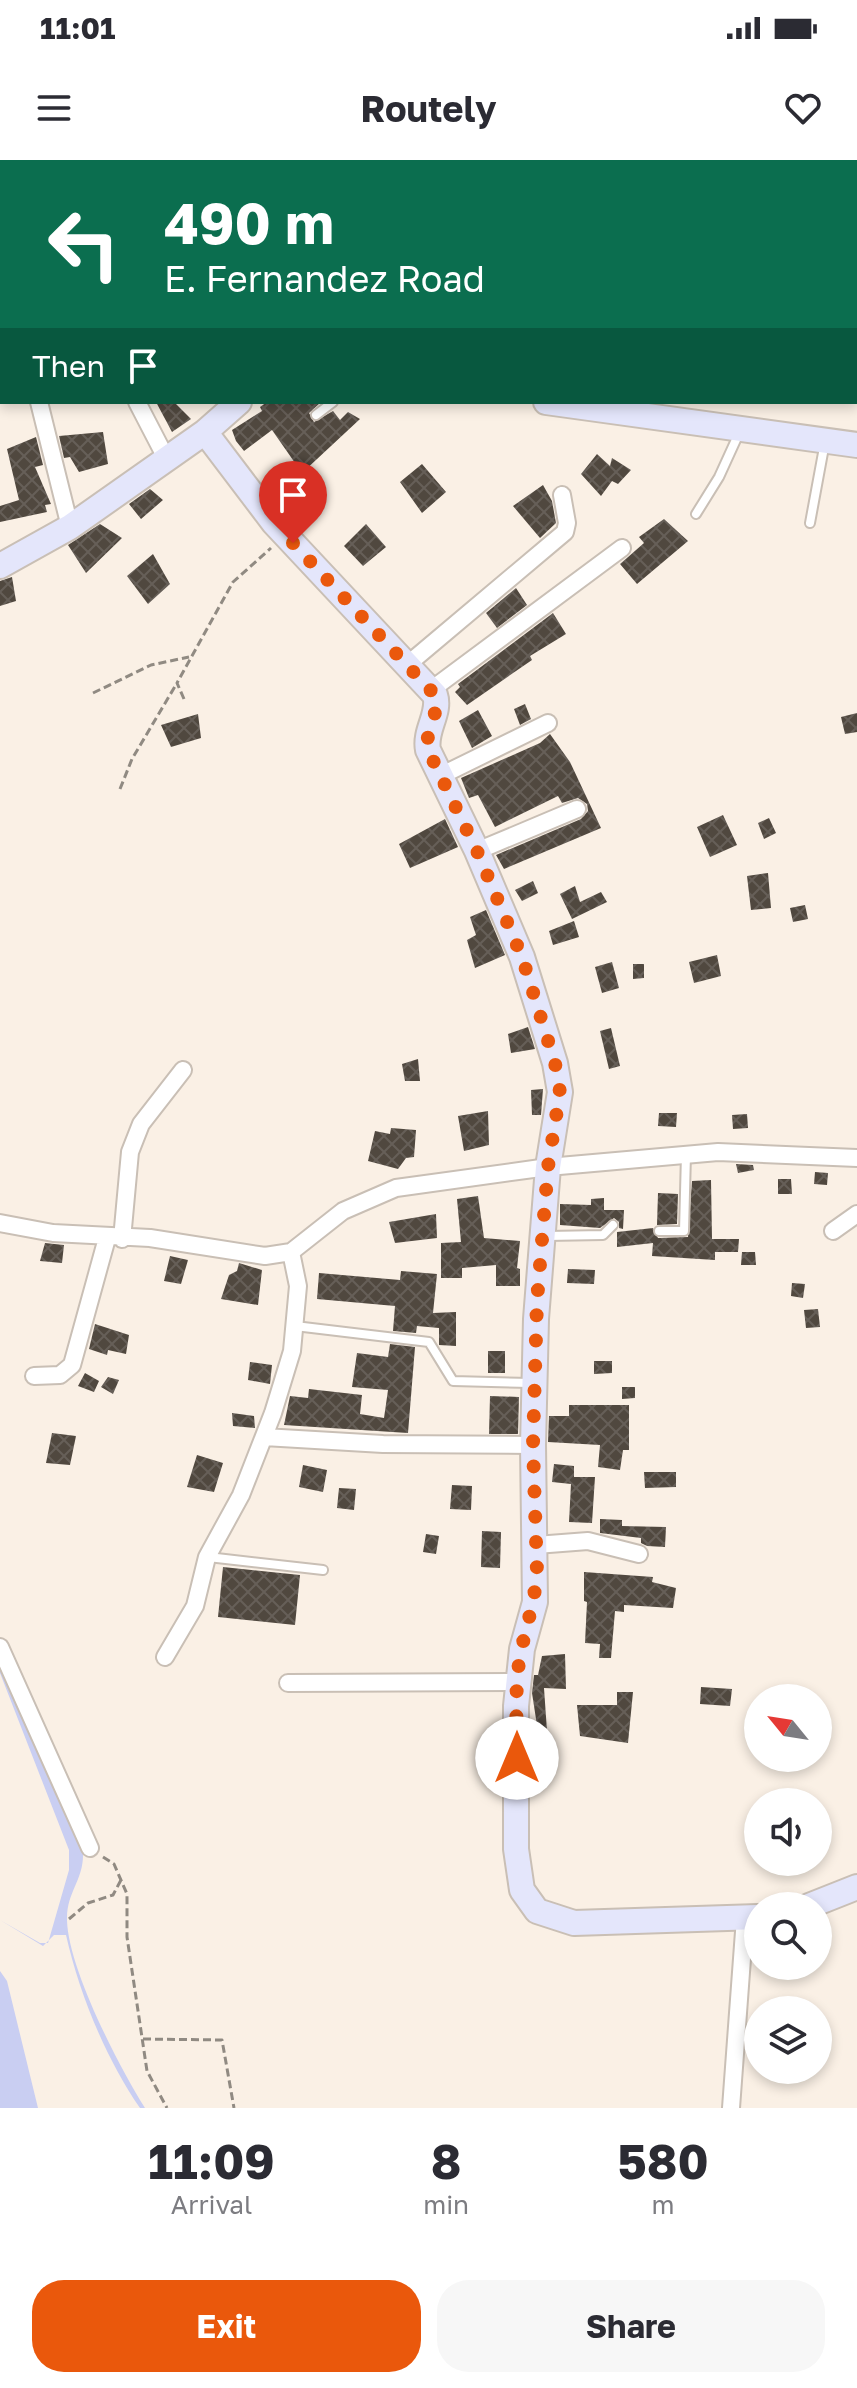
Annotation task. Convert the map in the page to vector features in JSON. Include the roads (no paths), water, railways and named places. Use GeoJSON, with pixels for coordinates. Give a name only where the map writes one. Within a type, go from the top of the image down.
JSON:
{"type":"FeatureCollection","features":[{"type":"Feature","properties":{"kind":"street"},"geometry":{"type":"LineString","coordinates":[[39,404],[70,527]]}},
{"type":"Feature","properties":{"kind":"street"},"geometry":{"type":"LineString","coordinates":[[138,404],[166,458]]}},
{"type":"Feature","properties":{"kind":"street"},"geometry":{"type":"LineString","coordinates":[[0,566],[70,527],[205,432],[236,404]]}},
{"type":"Feature","properties":{"kind":"street"},"geometry":{"type":"LineString","coordinates":[[560,404],[857,445]]}},
{"type":"Feature","properties":{"kind":"street"},"geometry":{"type":"LineString","coordinates":[[205,432],[274,523],[431,690],[437,708],[427,741],[522,957],[555,1063],[560,1092],[548,1167],[533,1383],[535,1602],[517,1682],[517,1871],[522,1890],[537,1911],[574,1923],[744,1917]]}},
{"type":"Feature","properties":{"kind":"street"},"geometry":{"type":"LineString","coordinates":[[407,665],[565,532],[567,523],[562,495]]}},
{"type":"Feature","properties":{"kind":"street"},"geometry":{"type":"LineString","coordinates":[[431,690],[622,548]]}},
{"type":"Feature","properties":{"kind":"street"},"geometry":{"type":"LineString","coordinates":[[442,775],[548,723]]}},
{"type":"Feature","properties":{"kind":"street"},"geometry":{"type":"LineString","coordinates":[[477,851],[577,809]]}},
{"type":"Feature","properties":{"kind":"street"},"geometry":{"type":"LineString","coordinates":[[34,1376],[60,1375],[72,1365],[115,1238],[130,1152],[141,1124],[183,1070]]}},
{"type":"Feature","properties":{"kind":"street"},"geometry":{"type":"LineString","coordinates":[[0,1223],[115,1238],[150,1238],[265,1256],[291,1252],[343,1211],[396,1188],[548,1167],[686,1154],[754,1151],[857,1158]]}},
{"type":"Feature","properties":{"kind":"street"},"geometry":{"type":"LineString","coordinates":[[833,1231],[857,1214]]}},
{"type":"Feature","properties":{"kind":"street"},"geometry":{"type":"LineString","coordinates":[[165,1657],[195,1606],[207,1557],[241,1495],[292,1351],[298,1286],[291,1252]]}},
{"type":"Feature","properties":{"kind":"street"},"geometry":{"type":"LineString","coordinates":[[264,1437],[383,1444],[533,1445]]}},
{"type":"Feature","properties":{"kind":"street"},"geometry":{"type":"LineString","coordinates":[[536,1545],[588,1541],[639,1554]]}},
{"type":"Feature","properties":{"kind":"street"},"geometry":{"type":"LineString","coordinates":[[0,1647],[90,1848]]}},
{"type":"Feature","properties":{"kind":"street"},"geometry":{"type":"LineString","coordinates":[[288,1683],[517,1682]]}},
{"type":"Feature","properties":{"kind":"street"},"geometry":{"type":"LineString","coordinates":[[832,1897],[857,1887]]}},
{"type":"Feature","properties":{"kind":"street"},"geometry":{"type":"LineString","coordinates":[[731,2108],[744,1980]]}},
{"type":"Feature","properties":{"kind":"lane"},"geometry":{"type":"LineString","coordinates":[[316,415],[330,404]]}},
{"type":"Feature","properties":{"kind":"lane"},"geometry":{"type":"LineString","coordinates":[[696,514],[719,477],[741,430]]}},
{"type":"Feature","properties":{"kind":"lane"},"geometry":{"type":"LineString","coordinates":[[810,523],[826,441]]}},
{"type":"Feature","properties":{"kind":"lane"},"geometry":{"type":"LineString","coordinates":[[659,1231],[684,1231],[686,1154]]}},
{"type":"Feature","properties":{"kind":"lane"},"geometry":{"type":"LineString","coordinates":[[543,1236],[603,1235],[613,1225]]}},
{"type":"Feature","properties":{"kind":"lane"},"geometry":{"type":"LineString","coordinates":[[294,1326],[429,1342],[453,1381],[533,1383]]}},
{"type":"Feature","properties":{"kind":"lane"},"geometry":{"type":"LineString","coordinates":[[207,1557],[323,1570]]}},
{"type":"Feature","properties":{"kind":"water"},"geometry":{"type":"Polygon","coordinates":[[[0,1657],[82,1843],[82,1865],[67,1920],[76,1964],[109,2043],[145,2108],[140,2108],[105,2047],[78,1980],[66,1935],[54,1935],[49,1940],[69,1870],[69,1850],[0,1673],[0,1657]]]}},
{"type":"Feature","properties":{"kind":"water"},"geometry":{"type":"Polygon","coordinates":[[[0,1971],[7,1981],[38,2108],[0,2108],[0,1971]]]}}]}
